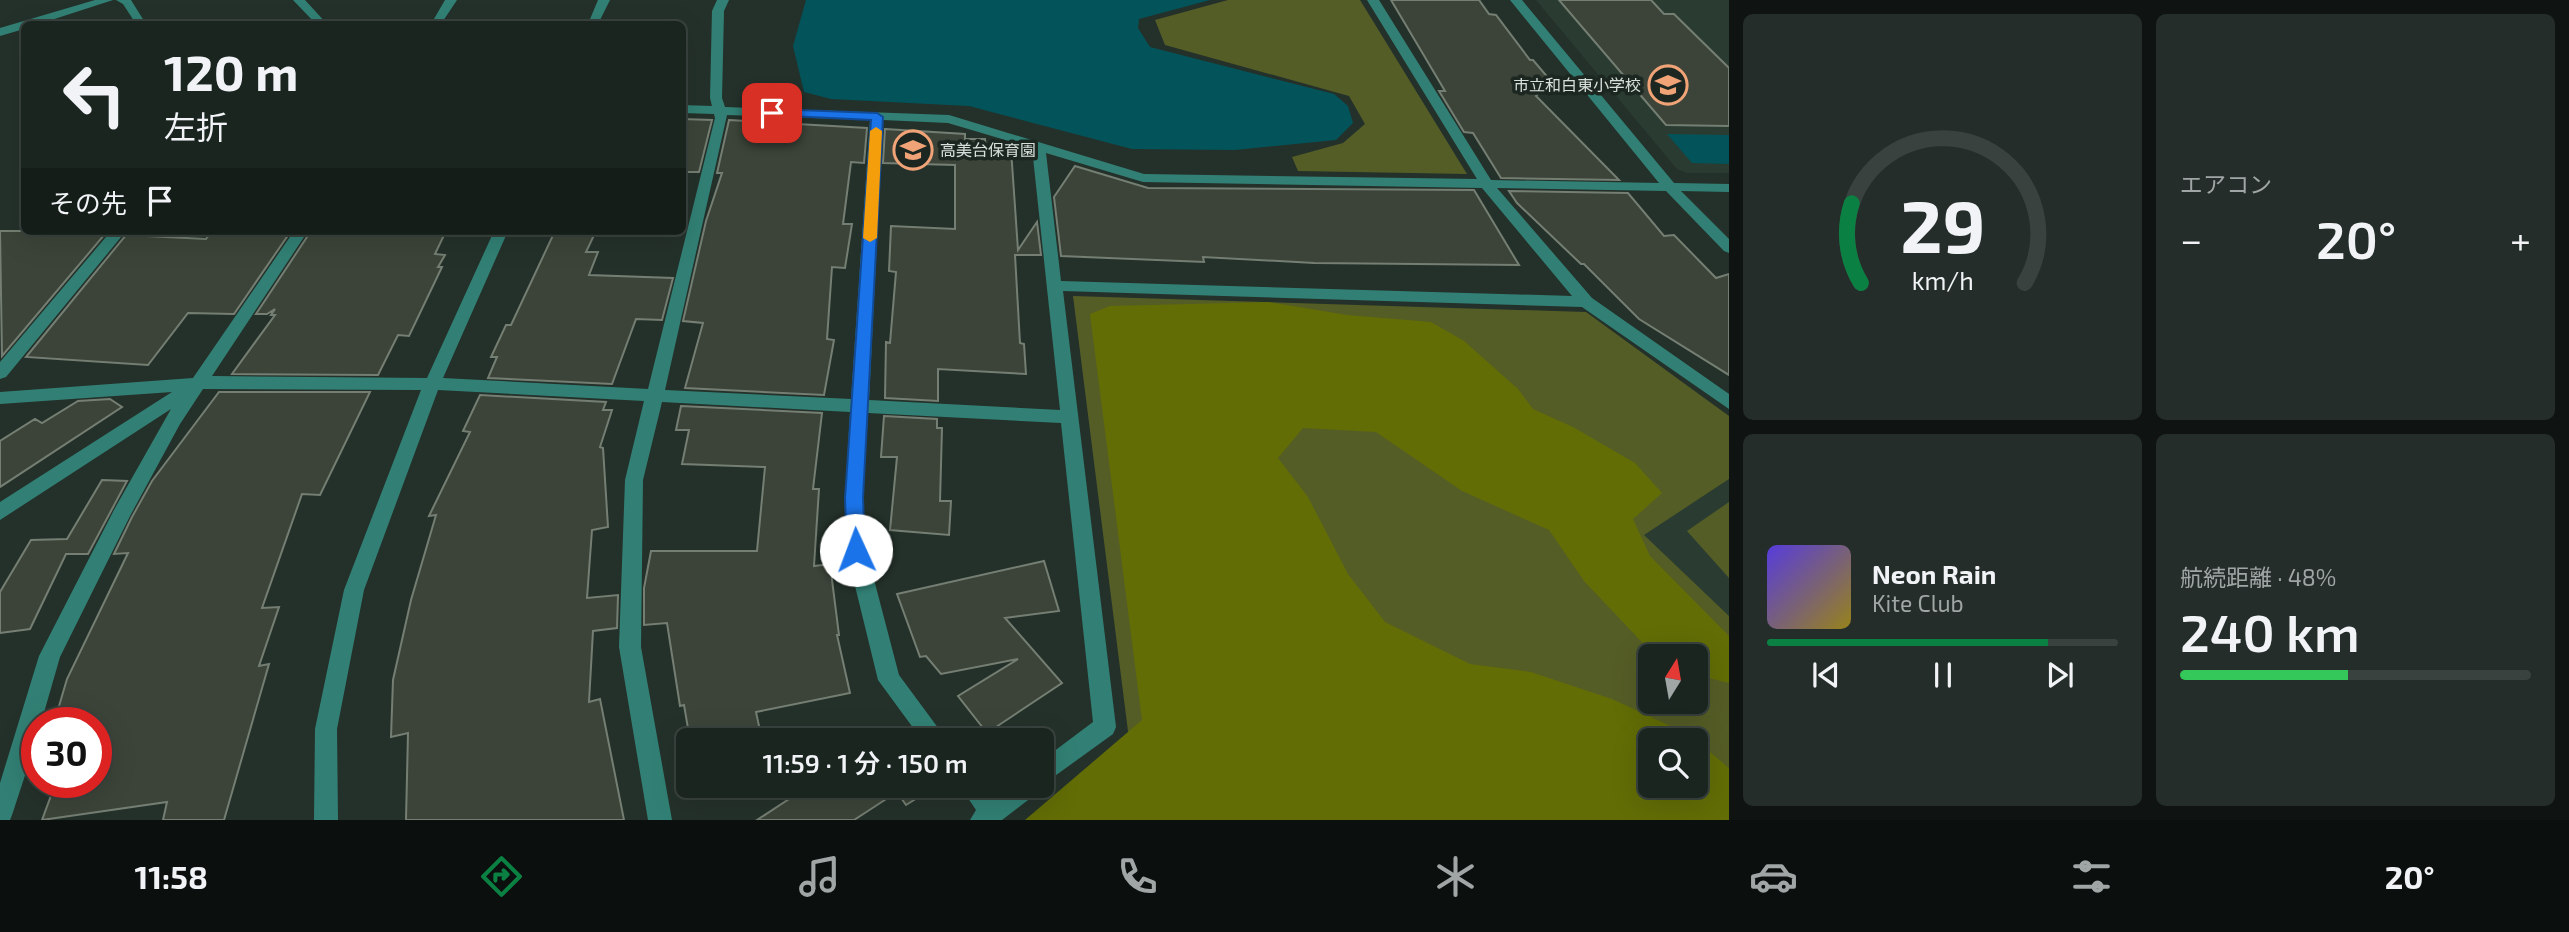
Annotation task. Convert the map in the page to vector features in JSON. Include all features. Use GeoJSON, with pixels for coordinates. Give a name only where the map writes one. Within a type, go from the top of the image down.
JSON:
{"type":"FeatureCollection","features":[{"type":"Feature","properties":{"kind":"street"},"geometry":{"type":"LineString","coordinates":[[40,21],[107,0]]}},
{"type":"Feature","properties":{"kind":"street"},"geometry":{"type":"LineString","coordinates":[[122,0],[127,2],[139,21]]}},
{"type":"Feature","properties":{"kind":"street"},"geometry":{"type":"LineString","coordinates":[[299,0],[319,21]]}},
{"type":"Feature","properties":{"kind":"street"},"geometry":{"type":"LineString","coordinates":[[438,21],[451,0]]}},
{"type":"Feature","properties":{"kind":"street"},"geometry":{"type":"LineString","coordinates":[[594,21],[604,0]]}},
{"type":"Feature","properties":{"kind":"street"},"geometry":{"type":"LineString","coordinates":[[660,820],[629,647],[634,480],[722,118],[716,98],[718,11],[723,0]]}},
{"type":"Feature","properties":{"kind":"street"},"geometry":{"type":"LineString","coordinates":[[1373,0],[1487,185],[1586,302],[1729,403]]}},
{"type":"Feature","properties":{"kind":"street"},"geometry":{"type":"LineString","coordinates":[[1516,0],[1670,187],[1729,248]]}},
{"type":"Feature","properties":{"kind":"street"},"geometry":{"type":"LineString","coordinates":[[0,32],[21,26]]}},
{"type":"Feature","properties":{"kind":"street"},"geometry":{"type":"LineString","coordinates":[[686,109],[949,119],[1143,178],[1729,188]]}},
{"type":"Feature","properties":{"kind":"street"},"geometry":{"type":"LineString","coordinates":[[877,117],[854,498],[856,550],[889,680],[927,728]]}},
{"type":"Feature","properties":{"kind":"street"},"geometry":{"type":"LineString","coordinates":[[1038,146],[1105,727],[1054,765]]}},
{"type":"Feature","properties":{"kind":"street"},"geometry":{"type":"LineString","coordinates":[[0,373],[116,235]]}},
{"type":"Feature","properties":{"kind":"street"},"geometry":{"type":"LineString","coordinates":[[0,815],[17,768],[50,656],[122,513],[173,420],[298,235]]}},
{"type":"Feature","properties":{"kind":"street"},"geometry":{"type":"LineString","coordinates":[[326,820],[326,729],[354,590],[433,384],[499,235]]}},
{"type":"Feature","properties":{"kind":"street"},"geometry":{"type":"LineString","coordinates":[[1054,286],[1586,302]]}},
{"type":"Feature","properties":{"kind":"street"},"geometry":{"type":"LineString","coordinates":[[0,398],[198,383],[433,384],[1070,417]]}},
{"type":"Feature","properties":{"kind":"street"},"geometry":{"type":"LineString","coordinates":[[0,512],[198,383]]}},
{"type":"Feature","properties":{"kind":"street"},"geometry":{"type":"LineString","coordinates":[[978,798],[987,816],[1012,798]]}},
{"type":"Feature","properties":{"kind":"shaded area","name":"市立和白東小学校"},"geometry":{"type":"Polygon","coordinates":[[[1536,0],[1729,0],[1729,173],[1687,173],[1677,169],[1536,0]]]}},
{"type":"Feature","properties":{"kind":"shaded area"},"geometry":{"type":"Polygon","coordinates":[[[1729,479],[1729,616],[1643,535],[1729,479]]]}},
{"type":"Feature","properties":{"kind":"green space"},"geometry":{"type":"Polygon","coordinates":[[[1228,0],[1360,0],[1467,174],[1298,171],[1292,157],[1343,143],[1365,124],[1349,96],[1165,45],[1155,20],[1228,0]]]}},
{"type":"Feature","properties":{"kind":"green space"},"geometry":{"type":"Polygon","coordinates":[[[1073,296],[1586,312],[1729,416],[1729,479],[1644,535],[1729,616],[1729,820],[1130,747],[1073,296]]]}},
{"type":"Feature","properties":{"kind":"green space"},"geometry":{"type":"Polygon","coordinates":[[[1268,302],[1347,315],[1431,322],[1464,341],[1518,389],[1533,409],[1573,427],[1635,463],[1662,493],[1633,519],[1650,556],[1729,636],[1729,683],[1708,678],[1708,644],[1644,644],[1584,581],[1549,530],[1462,491],[1376,432],[1303,428],[1278,458],[1308,497],[1348,574],[1385,622],[1470,664],[1531,672],[1612,699],[1638,711],[1638,714],[1644,714],[1675,728],[1638,728],[1638,798],[1708,798],[1708,750],[1729,768],[1729,820],[1025,820],[1054,798],[1142,720],[1090,314],[1110,306],[1268,302]]]}},
{"type":"Feature","properties":{"kind":"green space"},"geometry":{"type":"Polygon","coordinates":[[[1729,502],[1729,578],[1687,531],[1729,502]]]}},
{"type":"Feature","properties":{"kind":"water"},"geometry":{"type":"Polygon","coordinates":[[[806,0],[1210,0],[1139,19],[1138,28],[1150,47],[1334,94],[1348,106],[1353,123],[1336,140],[1235,150],[1132,149],[969,106],[831,99],[804,92],[793,46],[806,0]]]}},
{"type":"Feature","properties":{"kind":"water"},"geometry":{"type":"Polygon","coordinates":[[[1667,134],[1729,135],[1729,164],[1692,163],[1667,134]]]}},
{"type":"Feature","properties":{"kind":"building"},"geometry":{"type":"Polygon","coordinates":[[[1391,0],[1479,0],[1489,14],[1496,15],[1530,60],[1533,60],[1550,80],[1536,96],[1619,180],[1501,178],[1473,133],[1464,132],[1439,91],[1445,91],[1391,0]]]}},
{"type":"Feature","properties":{"kind":"building"},"geometry":{"type":"Polygon","coordinates":[[[1559,0],[1651,0],[1664,14],[1674,14],[1729,68],[1729,126],[1666,125],[1559,0]]]}},
{"type":"Feature","properties":{"kind":"building"},"geometry":{"type":"Polygon","coordinates":[[[686,119],[712,120],[699,172],[686,172],[686,119]]]}},
{"type":"Feature","properties":{"kind":"building"},"geometry":{"type":"Polygon","coordinates":[[[729,120],[867,128],[864,163],[851,162],[843,224],[852,224],[845,268],[832,267],[827,339],[834,340],[824,395],[685,388],[703,323],[683,321],[706,221],[722,173],[717,173],[729,120]]]}},
{"type":"Feature","properties":{"kind":"building"},"geometry":{"type":"Polygon","coordinates":[[[885,129],[965,134],[965,139],[985,139],[986,149],[1011,149],[1018,250],[1037,222],[1041,255],[1015,255],[1020,343],[1024,344],[1026,374],[938,369],[938,401],[885,398],[886,342],[890,343],[896,272],[889,271],[891,226],[955,229],[955,165],[883,163],[885,129]]]}},
{"type":"Feature","properties":{"kind":"building"},"geometry":{"type":"Polygon","coordinates":[[[1075,166],[1148,188],[1474,190],[1519,265],[1314,263],[1203,257],[1204,262],[1061,256],[1054,197],[1075,166]]]}},
{"type":"Feature","properties":{"kind":"building"},"geometry":{"type":"Polygon","coordinates":[[[1509,191],[1628,193],[1664,236],[1674,235],[1716,278],[1729,274],[1729,375],[1639,319],[1517,203],[1509,191]]]}},
{"type":"Feature","properties":{"kind":"building"},"geometry":{"type":"Polygon","coordinates":[[[0,231],[21,231],[21,235],[104,235],[2,356],[0,231]]]}},
{"type":"Feature","properties":{"kind":"building"},"geometry":{"type":"Polygon","coordinates":[[[126,235],[206,239],[209,235],[288,235],[234,314],[188,313],[148,365],[26,357],[126,235]]]}},
{"type":"Feature","properties":{"kind":"building"},"geometry":{"type":"Polygon","coordinates":[[[308,235],[444,235],[435,254],[445,255],[438,267],[442,267],[409,336],[398,335],[378,375],[232,374],[275,315],[271,315],[275,309],[267,314],[256,314],[308,235]]]}},
{"type":"Feature","properties":{"kind":"building"},"geometry":{"type":"Polygon","coordinates":[[[553,235],[594,235],[586,252],[598,252],[589,275],[673,278],[662,320],[636,319],[612,384],[488,378],[497,357],[491,357],[506,325],[511,325],[553,235]]]}},
{"type":"Feature","properties":{"kind":"building"},"geometry":{"type":"Polygon","coordinates":[[[219,392],[370,392],[320,495],[302,494],[262,608],[279,607],[259,666],[269,664],[224,820],[163,820],[167,802],[42,820],[50,798],[112,798],[112,707],[59,707],[67,679],[128,553],[114,554],[152,481],[219,392]]]}},
{"type":"Feature","properties":{"kind":"building"},"geometry":{"type":"Polygon","coordinates":[[[480,395],[606,402],[603,410],[612,410],[600,447],[603,448],[608,527],[592,530],[587,598],[618,595],[617,628],[593,631],[589,702],[600,699],[624,820],[406,820],[408,733],[391,737],[393,680],[411,600],[436,515],[429,516],[470,432],[463,431],[480,395]]]}},
{"type":"Feature","properties":{"kind":"building"},"geometry":{"type":"Polygon","coordinates":[[[110,399],[122,407],[0,487],[0,441],[35,419],[42,423],[78,401],[110,399]]]}},
{"type":"Feature","properties":{"kind":"building"},"geometry":{"type":"Polygon","coordinates":[[[681,406],[822,413],[813,489],[819,489],[814,566],[830,564],[837,635],[850,693],[756,712],[759,728],[688,728],[684,705],[680,706],[667,623],[644,625],[644,588],[651,551],[757,551],[765,467],[682,464],[689,430],[676,430],[681,406]]]}},
{"type":"Feature","properties":{"kind":"building"},"geometry":{"type":"Polygon","coordinates":[[[884,416],[937,419],[937,428],[942,428],[940,501],[951,501],[949,535],[890,530],[897,457],[881,457],[884,416]]]}},
{"type":"Feature","properties":{"kind":"building"},"geometry":{"type":"Polygon","coordinates":[[[102,480],[127,481],[88,554],[66,554],[30,629],[0,633],[0,592],[31,540],[67,539],[102,480]]]}},
{"type":"Feature","properties":{"kind":"building"},"geometry":{"type":"Polygon","coordinates":[[[1044,561],[1059,611],[1005,618],[1062,683],[994,728],[983,728],[958,696],[1018,659],[941,674],[926,656],[920,657],[897,594],[1044,561]]]}},
{"type":"Feature","properties":{"kind":"building"},"geometry":{"type":"Polygon","coordinates":[[[791,798],[888,798],[854,820],[757,820],[791,798]]]}},
{"type":"Feature","properties":{"kind":"building"},"geometry":{"type":"Polygon","coordinates":[[[901,798],[917,798],[906,805],[901,798]]]}},
{"type":"Feature","properties":{"kind":"slow traffic"},"geometry":{"type":"LineString","coordinates":[[870,238],[876,131]]}},
{"type":"Feature","properties":{"kind":"place","name":"市立和白東小学校"},"geometry":{"type":"Point","coordinates":[1668,85]}},
{"type":"Feature","properties":{"kind":"place","name":"高美台保育園"},"geometry":{"type":"Point","coordinates":[913,150]}},
{"type":"Feature","properties":{"kind":"route"},"geometry":{"type":"LineString","coordinates":[[772,113],[877,117],[854,498],[856,550]]}}]}
